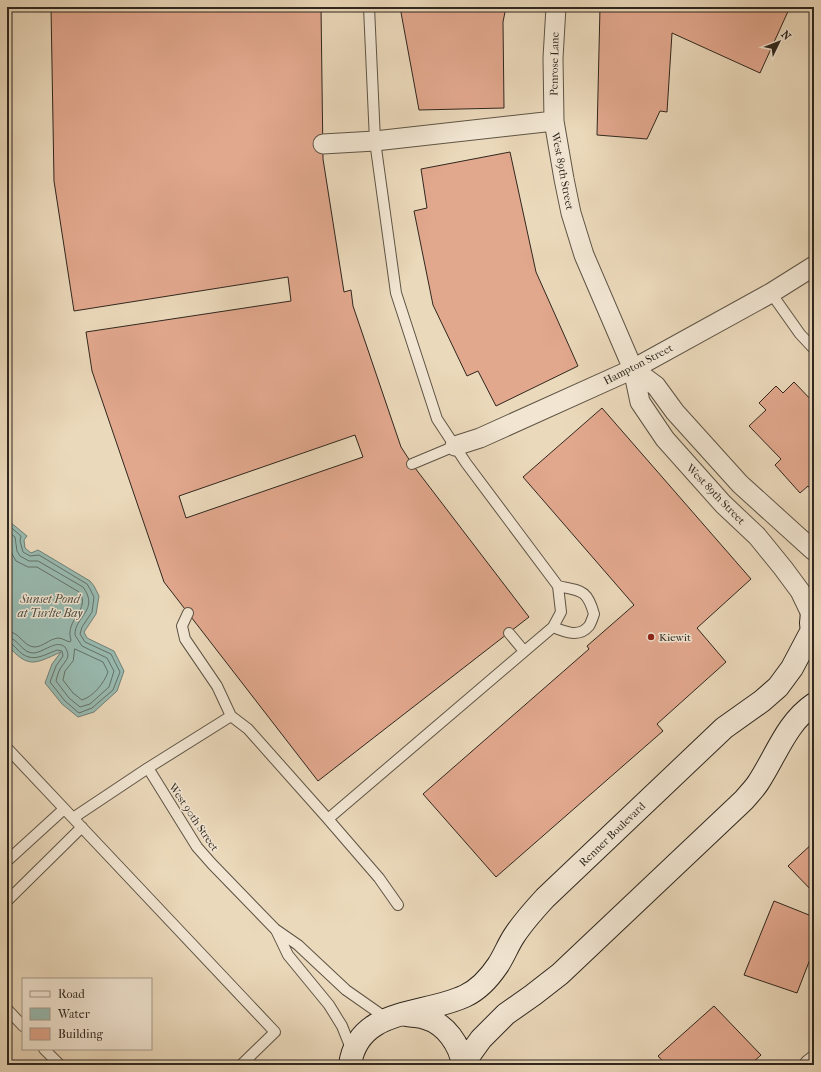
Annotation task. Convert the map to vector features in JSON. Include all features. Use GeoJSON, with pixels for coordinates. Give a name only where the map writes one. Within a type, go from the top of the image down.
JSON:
{"type":"FeatureCollection","features":[{"type":"Feature","properties":{"kind":"main road","name":"Renner Boulevard"},"geometry":{"type":"LineString","coordinates":[[394,1016],[444,1005],[467,996],[488,978],[498,965],[513,937],[526,919],[545,898],[724,728],[762,702],[778,687],[792,668],[812,623]]}},
{"type":"Feature","properties":{"kind":"main road"},"geometry":{"type":"LineString","coordinates":[[463,1064],[481,1039],[506,1014],[534,995],[560,974],[744,800],[758,783],[786,733],[806,710],[814,704]]}},
{"type":"Feature","properties":{"kind":"main road"},"geometry":{"type":"LineString","coordinates":[[351,1062],[362,1036],[374,1025],[394,1016],[426,1018],[442,1027],[452,1037],[460,1052],[463,1064]]}},
{"type":"Feature","properties":{"kind":"street","name":"Penrose Lane"},"geometry":{"type":"LineString","coordinates":[[554,121],[553,58],[556,7]]}},
{"type":"Feature","properties":{"kind":"street","name":"West 89th Street"},"geometry":{"type":"LineString","coordinates":[[323,144],[375,141],[554,121],[572,213],[584,255],[632,369],[640,402],[665,439],[723,504],[757,536],[783,568],[800,591],[812,623]]}},
{"type":"Feature","properties":{"kind":"street","name":"Hampton Street"},"geometry":{"type":"LineString","coordinates":[[455,446],[480,438],[632,369],[771,293],[814,266]]}},
{"type":"Feature","properties":{"kind":"street"},"geometry":{"type":"LineString","coordinates":[[632,369],[656,386],[680,417],[740,484],[814,551]]}},
{"type":"Feature","properties":{"kind":"street"},"geometry":{"type":"LineString","coordinates":[[809,1065],[814,1061]]}},
{"type":"Feature","properties":{"kind":"lane"},"geometry":{"type":"LineString","coordinates":[[328,819],[553,627],[561,612],[558,586],[466,463],[437,419],[396,293],[375,141],[369,7]]}},
{"type":"Feature","properties":{"kind":"lane"},"geometry":{"type":"LineString","coordinates":[[771,293],[800,334],[814,349]]}},
{"type":"Feature","properties":{"kind":"lane"},"geometry":{"type":"LineString","coordinates":[[412,464],[455,446]]}},
{"type":"Feature","properties":{"kind":"lane"},"geometry":{"type":"LineString","coordinates":[[553,627],[566,633],[579,633],[589,626],[594,614],[591,600],[580,590],[558,586]]}},
{"type":"Feature","properties":{"kind":"lane"},"geometry":{"type":"LineString","coordinates":[[188,613],[182,626],[185,639],[216,686],[231,716],[248,729],[328,819],[378,878],[398,905]]}},
{"type":"Feature","properties":{"kind":"lane"},"geometry":{"type":"LineString","coordinates":[[509,633],[524,651]]}},
{"type":"Feature","properties":{"kind":"lane"},"geometry":{"type":"LineString","coordinates":[[73,818],[148,768],[231,716]]}},
{"type":"Feature","properties":{"kind":"lane"},"geometry":{"type":"LineString","coordinates":[[7,748],[275,1032],[241,1065]]}},
{"type":"Feature","properties":{"kind":"lane","name":"West 90th Street"},"geometry":{"type":"LineString","coordinates":[[148,768],[197,847],[275,929],[298,945],[346,990],[394,1016]]}},
{"type":"Feature","properties":{"kind":"lane"},"geometry":{"type":"LineString","coordinates":[[7,861],[64,809]]}},
{"type":"Feature","properties":{"kind":"lane"},"geometry":{"type":"LineString","coordinates":[[7,901],[82,827]]}},
{"type":"Feature","properties":{"kind":"lane","name":"West 90th Street"},"geometry":{"type":"LineString","coordinates":[[275,929],[288,955],[329,1005],[342,1026],[351,1062]]}},
{"type":"Feature","properties":{"kind":"lane"},"geometry":{"type":"LineString","coordinates":[[7,1009],[22,1025]]}},
{"type":"Feature","properties":{"kind":"lane"},"geometry":{"type":"LineString","coordinates":[[45,1050],[60,1065]]}},
{"type":"Feature","properties":{"kind":"water","name":"Sunset Pond at Turlte Bay"},"geometry":{"type":"Polygon","coordinates":[[[7,516],[10,522],[27,536],[24,540],[25,548],[31,553],[38,550],[90,581],[99,596],[96,614],[84,632],[87,638],[114,651],[124,671],[117,691],[94,712],[78,717],[62,704],[45,683],[52,664],[61,652],[32,662],[21,658],[7,645],[7,516]]]}},
{"type":"Feature","properties":{"kind":"building"},"geometry":{"type":"Polygon","coordinates":[[[51,7],[321,7],[323,159],[344,292],[351,290],[353,306],[401,447],[412,464],[529,617],[318,781],[164,582],[92,371],[86,332],[291,301],[288,277],[74,311],[54,181],[51,7]],[[355,435],[179,496],[186,518],[363,457],[355,435]]]}},
{"type":"Feature","properties":{"kind":"building"},"geometry":{"type":"Polygon","coordinates":[[[400,7],[506,7],[503,22],[504,108],[419,110],[400,7]]]}},
{"type":"Feature","properties":{"kind":"building"},"geometry":{"type":"Polygon","coordinates":[[[600,7],[790,7],[760,73],[672,33],[667,112],[660,111],[647,139],[597,135],[600,7]]]}},
{"type":"Feature","properties":{"kind":"building"},"geometry":{"type":"Polygon","coordinates":[[[510,152],[536,272],[578,366],[496,406],[478,371],[467,376],[433,305],[414,211],[427,208],[421,169],[510,152]]]}},
{"type":"Feature","properties":{"kind":"building"},"geometry":{"type":"Polygon","coordinates":[[[794,382],[814,403],[814,493],[808,486],[800,493],[775,465],[781,459],[749,426],[766,410],[759,403],[776,386],[783,393],[794,382]]]}},
{"type":"Feature","properties":{"kind":"building","name":"Kiewit"},"geometry":{"type":"Polygon","coordinates":[[[602,408],[751,579],[697,628],[726,662],[657,724],[663,731],[496,877],[423,794],[589,649],[587,646],[634,605],[523,477],[602,408]]]}},
{"type":"Feature","properties":{"kind":"building"},"geometry":{"type":"Polygon","coordinates":[[[814,842],[814,893],[788,866],[814,842]]]}},
{"type":"Feature","properties":{"kind":"building"},"geometry":{"type":"Polygon","coordinates":[[[774,901],[814,917],[814,949],[797,993],[744,975],[774,901]]]}},
{"type":"Feature","properties":{"kind":"building"},"geometry":{"type":"Polygon","coordinates":[[[714,1006],[761,1055],[750,1065],[666,1065],[658,1056],[714,1006]]]}},
{"type":"Feature","properties":{"kind":"place","name":"Kiewit"},"geometry":{"type":"Point","coordinates":[651,637]}}]}
